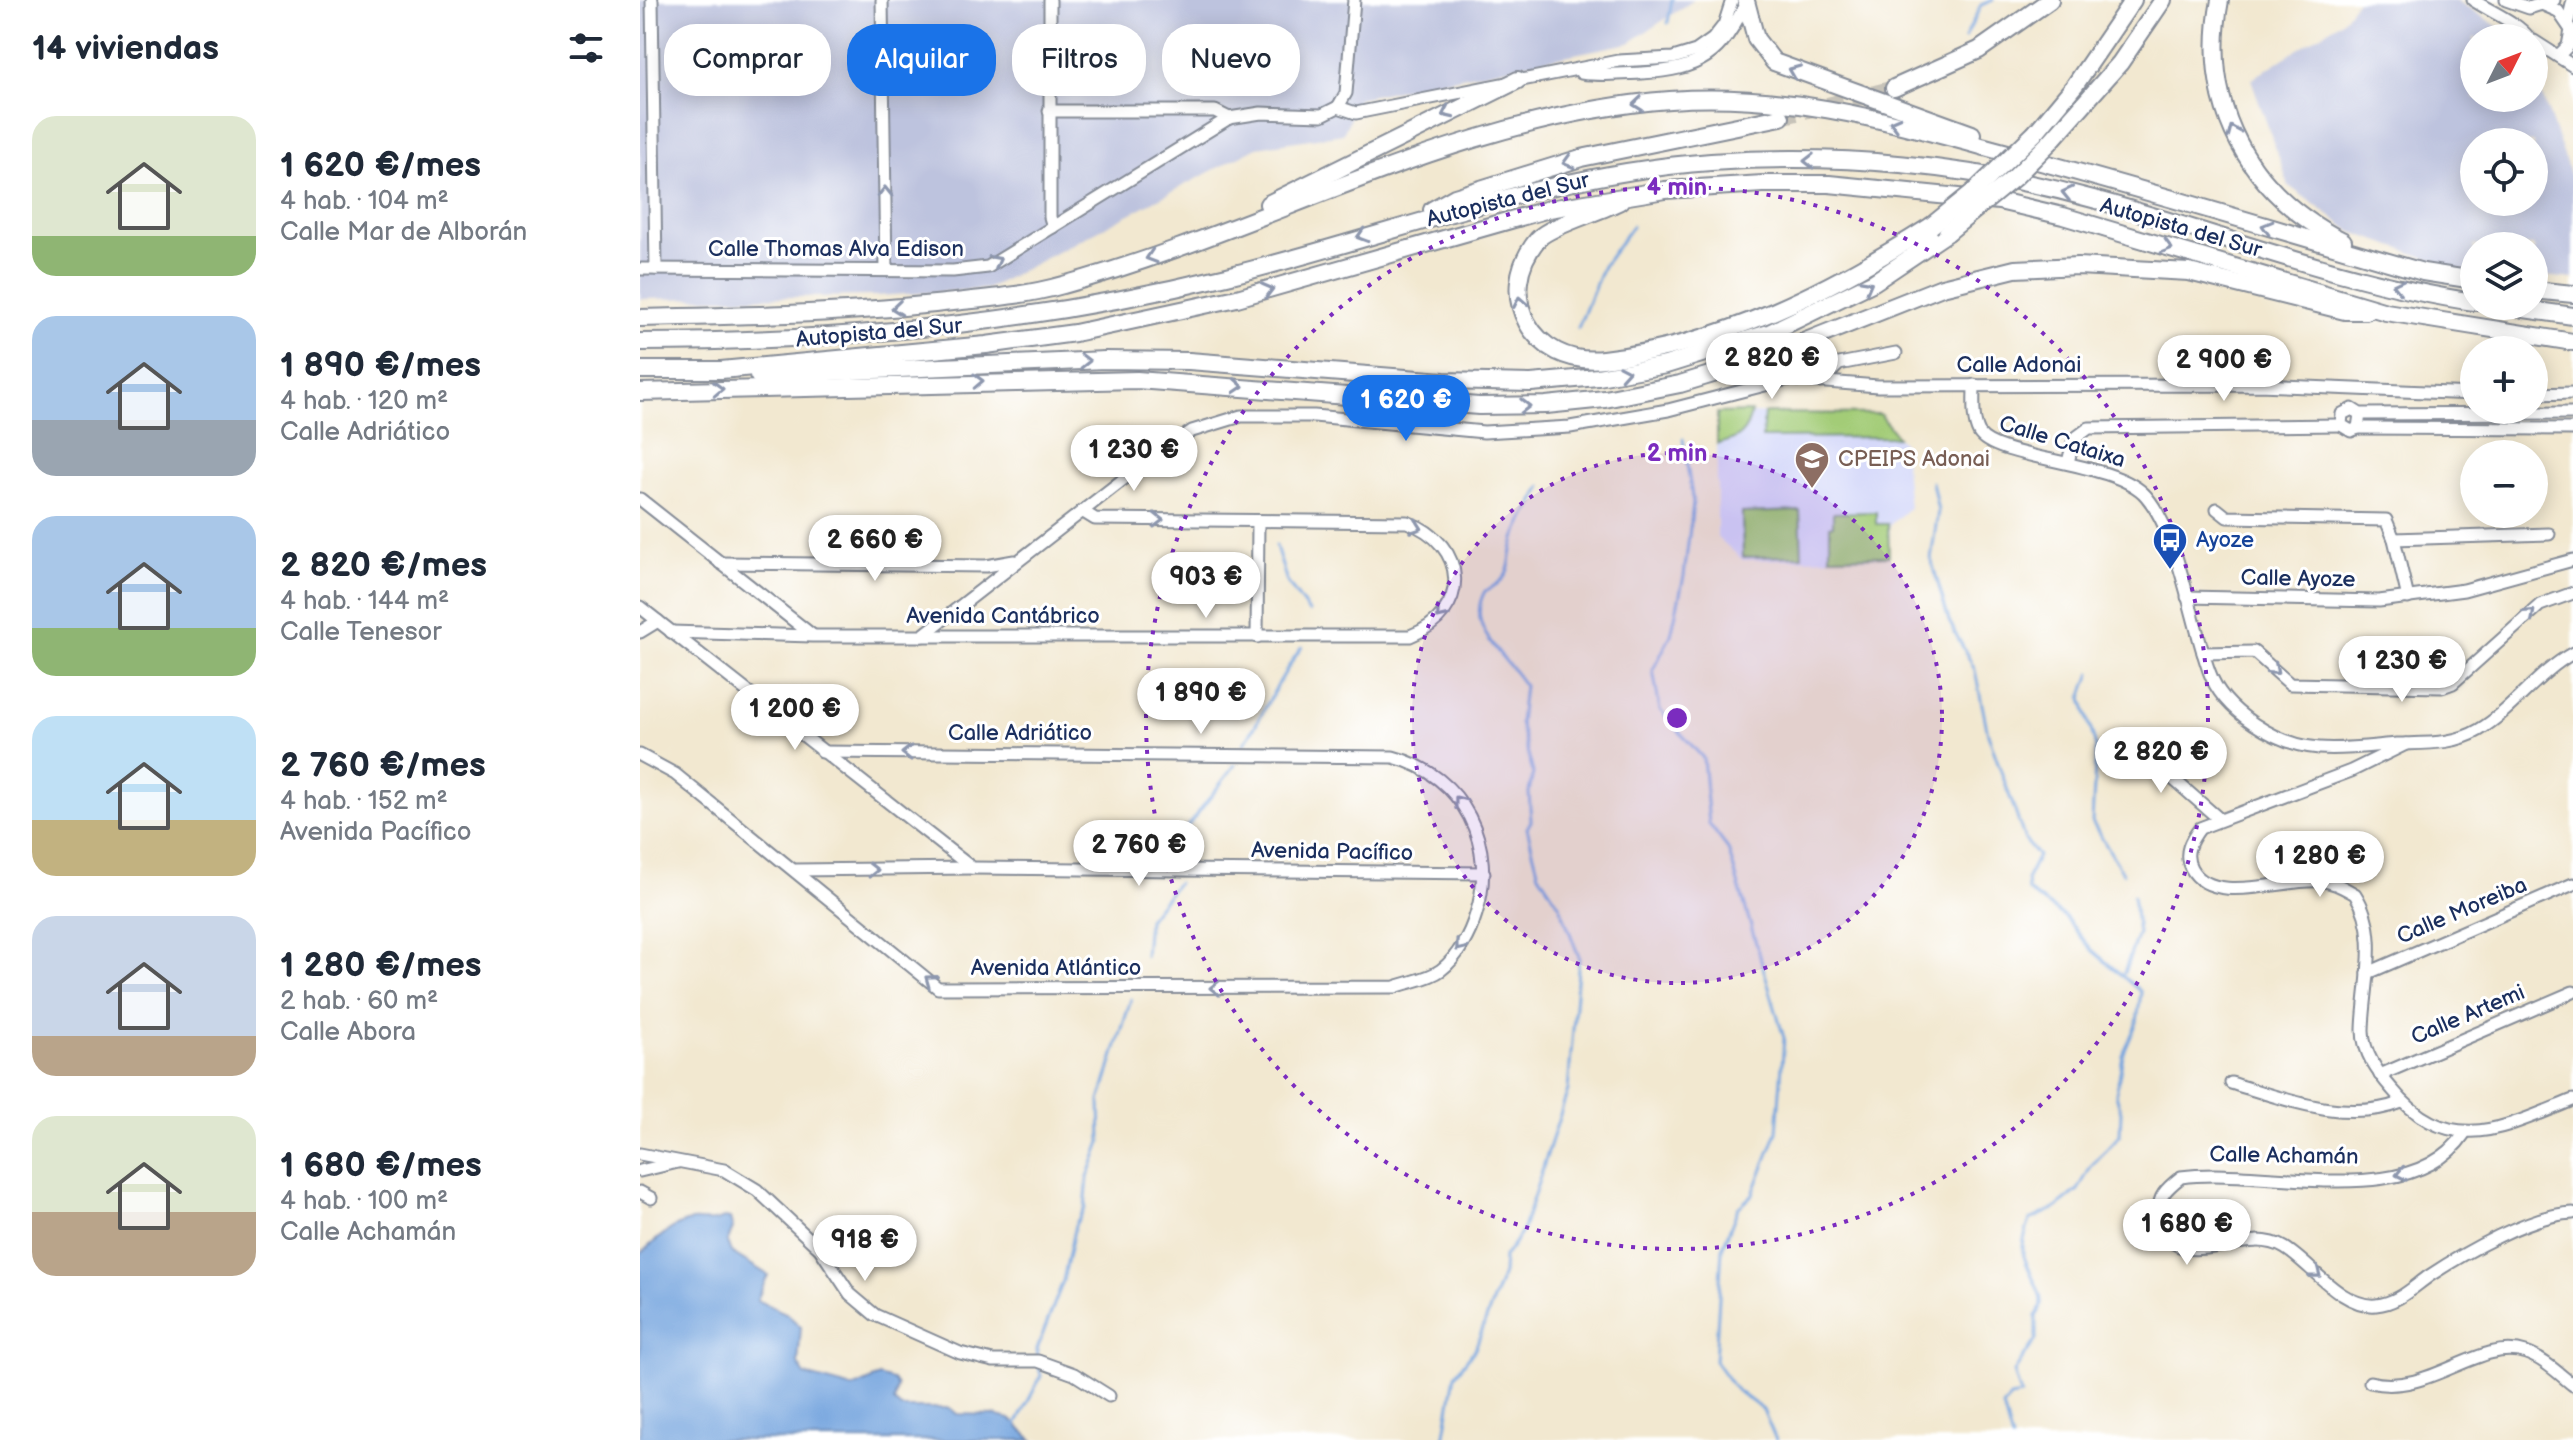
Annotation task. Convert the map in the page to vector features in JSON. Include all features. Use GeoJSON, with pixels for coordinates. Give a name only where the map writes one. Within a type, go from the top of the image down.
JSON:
{"type":"FeatureCollection","features":[{"type":"Feature","properties":{"kind":"highway"},"geometry":{"type":"LineString","coordinates":[[1742,0],[1756,39],[1774,62],[2052,164]]}},
{"type":"Feature","properties":{"kind":"highway"},"geometry":{"type":"LineString","coordinates":[[1894,88],[1979,50],[2050,0]]}},
{"type":"Feature","properties":{"kind":"highway"},"geometry":{"type":"LineString","coordinates":[[2042,138],[2133,0]]}},
{"type":"Feature","properties":{"kind":"highway"},"geometry":{"type":"LineString","coordinates":[[721,370],[771,376],[1043,361],[1175,361],[1444,381],[1531,383],[1598,377],[1666,365],[1769,333],[1874,282],[1939,229],[1978,188],[2042,138],[2120,63],[2163,0]]}},
{"type":"Feature","properties":{"kind":"highway"},"geometry":{"type":"LineString","coordinates":[[2220,0],[2216,54],[2222,104],[2236,140],[2255,170],[2277,197],[2307,223],[2350,245],[2423,272]]}},
{"type":"Feature","properties":{"kind":"highway"},"geometry":{"type":"LineString","coordinates":[[1178,248],[1518,80]]}},
{"type":"Feature","properties":{"kind":"highway"},"geometry":{"type":"LineString","coordinates":[[640,318],[842,313],[1024,295],[1178,248],[1502,128],[1591,108],[1673,100],[1747,99],[1811,104],[2052,164],[2423,272],[2460,278]]}},
{"type":"Feature","properties":{"kind":"highway"},"geometry":{"type":"LineString","coordinates":[[1413,221],[1455,197],[1581,158],[1781,117]]}},
{"type":"Feature","properties":{"kind":"highway","name":"Autopista del Sur"},"geometry":{"type":"LineString","coordinates":[[640,342],[705,341],[975,323],[1126,299],[1232,275],[1413,221],[1549,185],[1709,162],[1813,160],[1920,166],[2091,198],[2323,267],[2460,299]]}},
{"type":"Feature","properties":{"kind":"highway","name":"Autopista del Sur"},"geometry":{"type":"LineString","coordinates":[[640,370],[721,370],[986,345],[1137,321],[1318,276],[1492,223],[1632,194],[1763,184],[1829,184],[1999,201],[2063,216],[2386,312],[2573,342]]}},
{"type":"Feature","properties":{"kind":"highway"},"geometry":{"type":"LineString","coordinates":[[1632,194],[1595,215],[1557,226],[1540,236],[1520,267],[1517,290],[1524,321],[1548,347],[1577,360],[1603,359],[1668,347],[1748,323],[1838,283],[1939,229]]}},
{"type":"Feature","properties":{"kind":"highway"},"geometry":{"type":"LineString","coordinates":[[640,392],[1137,380],[1479,406],[1546,405],[1605,399],[1724,371],[1942,287],[2015,269],[2078,266],[2189,272],[2345,311],[2386,312]]}},
{"type":"Feature","properties":{"kind":"highway"},"geometry":{"type":"LineString","coordinates":[[2548,291],[2573,294]]}},
{"type":"Feature","properties":{"kind":"highway"},"geometry":{"type":"LineString","coordinates":[[2548,312],[2573,316]]}},
{"type":"Feature","properties":{"kind":"street"},"geometry":{"type":"LineString","coordinates":[[652,0],[656,269]]}},
{"type":"Feature","properties":{"kind":"street"},"geometry":{"type":"LineString","coordinates":[[882,0],[886,270]]}},
{"type":"Feature","properties":{"kind":"street"},"geometry":{"type":"LineString","coordinates":[[1050,0],[1049,111],[1053,227]]}},
{"type":"Feature","properties":{"kind":"street"},"geometry":{"type":"LineString","coordinates":[[1049,111],[1215,111],[1229,118],[1261,113],[1322,115],[1338,107],[1346,93],[1354,0]]}},
{"type":"Feature","properties":{"kind":"street"},"geometry":{"type":"LineString","coordinates":[[1338,107],[1356,113],[1518,80],[1576,72],[1601,76],[1677,71],[1700,62],[1730,36],[1742,0]]}},
{"type":"Feature","properties":{"kind":"street"},"geometry":{"type":"LineString","coordinates":[[2473,0],[2509,24]]}},
{"type":"Feature","properties":{"kind":"street"},"geometry":{"type":"LineString","coordinates":[[2506,0],[2529,8],[2549,3],[2568,21]]}},
{"type":"Feature","properties":{"kind":"street"},"geometry":{"type":"LineString","coordinates":[[2558,56],[2572,37],[2568,21],[2573,0]]}},
{"type":"Feature","properties":{"kind":"street"},"geometry":{"type":"LineString","coordinates":[[2521,24],[2522,16],[2529,8]]}},
{"type":"Feature","properties":{"kind":"street"},"geometry":{"type":"LineString","coordinates":[[2548,50],[2573,66]]}},
{"type":"Feature","properties":{"kind":"street","name":"Calle Thomas Alva Edison"},"geometry":{"type":"LineString","coordinates":[[640,269],[953,271],[988,267],[1229,118]]}},
{"type":"Feature","properties":{"kind":"street"},"geometry":{"type":"LineString","coordinates":[[1821,382],[1839,364],[1896,353]]}},
{"type":"Feature","properties":{"kind":"street","name":"Calle Adonai"},"geometry":{"type":"LineString","coordinates":[[922,636],[1082,511],[1192,431],[1241,416],[1314,416],[1484,432],[1570,427],[1668,410],[1788,379],[1974,385],[2259,385],[2460,393]]}},
{"type":"Feature","properties":{"kind":"street","name":"Calle Cataixa"},"geometry":{"type":"LineString","coordinates":[[1974,385],[1976,426],[1981,437],[1990,444],[2068,462],[2120,479],[2144,494],[2167,533],[2211,676],[2228,699],[2253,723],[2281,738],[2317,748],[2438,744],[2480,729],[2573,653]]}},
{"type":"Feature","properties":{"kind":"street"},"geometry":{"type":"LineString","coordinates":[[2548,394],[2573,393]]}},
{"type":"Feature","properties":{"kind":"street"},"geometry":{"type":"LineString","coordinates":[[2341,425],[2340,418],[2346,410],[2360,414],[2573,413]]}},
{"type":"Feature","properties":{"kind":"street"},"geometry":{"type":"LineString","coordinates":[[2552,413],[2552,429]]}},
{"type":"Feature","properties":{"kind":"street"},"geometry":{"type":"LineString","coordinates":[[2358,428],[2360,414]]}},
{"type":"Feature","properties":{"kind":"street"},"geometry":{"type":"LineString","coordinates":[[2068,462],[2074,439],[2089,428],[2341,425],[2351,431],[2358,428],[2573,429]]}},
{"type":"Feature","properties":{"kind":"street"},"geometry":{"type":"LineString","coordinates":[[640,499],[812,636]]}},
{"type":"Feature","properties":{"kind":"street"},"geometry":{"type":"LineString","coordinates":[[2217,509],[2227,517],[2380,518],[2390,524],[2408,598]]}},
{"type":"Feature","properties":{"kind":"street"},"geometry":{"type":"LineString","coordinates":[[1082,511],[1095,519],[1258,522],[1257,637]]}},
{"type":"Feature","properties":{"kind":"street","name":"Avenida Cantábrico"},"geometry":{"type":"LineString","coordinates":[[671,632],[812,636],[1410,636],[1426,630],[1448,609],[1454,594],[1451,560],[1442,543],[1427,529],[1407,522],[1258,522]]}},
{"type":"Feature","properties":{"kind":"street"},"geometry":{"type":"LineString","coordinates":[[2394,539],[2549,534]]}},
{"type":"Feature","properties":{"kind":"street"},"geometry":{"type":"LineString","coordinates":[[720,563],[980,566],[1007,564],[1022,558]]}},
{"type":"Feature","properties":{"kind":"street","name":"Calle Ayoze"},"geometry":{"type":"LineString","coordinates":[[2187,597],[2408,598],[2512,579],[2573,560]]}},
{"type":"Feature","properties":{"kind":"street"},"geometry":{"type":"LineString","coordinates":[[980,566],[985,587]]}},
{"type":"Feature","properties":{"kind":"street"},"geometry":{"type":"LineString","coordinates":[[2203,653],[2254,652],[2290,684],[2442,687],[2453,683],[2540,605],[2573,593]]}},
{"type":"Feature","properties":{"kind":"street"},"geometry":{"type":"LineString","coordinates":[[640,607],[972,868]]}},
{"type":"Feature","properties":{"kind":"street"},"geometry":{"type":"LineString","coordinates":[[775,635],[782,628],[784,615]]}},
{"type":"Feature","properties":{"kind":"street"},"geometry":{"type":"LineString","coordinates":[[947,618],[954,630],[963,636]]}},
{"type":"Feature","properties":{"kind":"street"},"geometry":{"type":"LineString","coordinates":[[640,632],[658,621]]}},
{"type":"Feature","properties":{"kind":"street"},"geometry":{"type":"LineString","coordinates":[[702,655],[703,640],[711,634]]}},
{"type":"Feature","properties":{"kind":"street"},"geometry":{"type":"LineString","coordinates":[[2140,738],[2173,782],[2218,818]]}},
{"type":"Feature","properties":{"kind":"street"},"geometry":{"type":"LineString","coordinates":[[2406,744],[2351,771],[2218,818],[2200,828],[2189,842],[2187,857],[2191,869],[2204,884],[2220,889],[2320,881],[2355,894],[2369,924],[2363,1034],[2380,1075],[2402,1102],[2421,1115],[2464,1134],[2495,1130],[2573,1100]]}},
{"type":"Feature","properties":{"kind":"street","name":"Calle Adriático"},"geometry":{"type":"LineString","coordinates":[[822,752],[1393,757],[1437,776],[1463,803],[1479,833],[1484,873]]}},
{"type":"Feature","properties":{"kind":"street"},"geometry":{"type":"LineString","coordinates":[[853,776],[852,764],[857,753]]}},
{"type":"Feature","properties":{"kind":"street","name":"Avenida Atlántico"},"geometry":{"type":"LineString","coordinates":[[640,755],[675,774],[938,988],[1395,987],[1440,971],[1469,937],[1484,873]]}},
{"type":"Feature","properties":{"kind":"street"},"geometry":{"type":"LineString","coordinates":[[936,869],[946,859],[948,850]]}},
{"type":"Feature","properties":{"kind":"street","name":"Avenida Pacífico"},"geometry":{"type":"LineString","coordinates":[[795,870],[972,868],[1484,873]]}},
{"type":"Feature","properties":{"kind":"street","name":"Calle Moreiba"},"geometry":{"type":"LineString","coordinates":[[2368,973],[2573,884]]}},
{"type":"Feature","properties":{"kind":"street","name":"Calle Artemi"},"geometry":{"type":"LineString","coordinates":[[2380,1075],[2573,992]]}},
{"type":"Feature","properties":{"kind":"street"},"geometry":{"type":"LineString","coordinates":[[2231,1083],[2296,1103],[2345,1110],[2384,1109],[2402,1102]]}},
{"type":"Feature","properties":{"kind":"street","name":"Calle Achamán"},"geometry":{"type":"LineString","coordinates":[[2464,1134],[2443,1159],[2397,1177],[2181,1177],[2161,1197],[2158,1209],[2162,1227],[2183,1249],[2197,1252],[2233,1241],[2254,1239],[2283,1246],[2344,1294],[2374,1306],[2394,1301],[2462,1255],[2539,1220],[2573,1213]]}},
{"type":"Feature","properties":{"kind":"street"},"geometry":{"type":"LineString","coordinates":[[640,1154],[724,1170],[757,1190],[820,1249],[850,1294],[875,1315],[960,1353],[993,1361],[1038,1361],[1074,1374],[1109,1396]]}},
{"type":"Feature","properties":{"kind":"street"},"geometry":{"type":"LineString","coordinates":[[640,1171],[662,1169],[683,1160]]}},
{"type":"Feature","properties":{"kind":"street"},"geometry":{"type":"LineString","coordinates":[[2370,1382],[2387,1386],[2412,1384],[2497,1350],[2529,1354],[2573,1385]]}},
{"type":"Feature","properties":{"kind":"shaded area"},"geometry":{"type":"Polygon","coordinates":[[[640,0],[1694,0],[1629,43],[1359,98],[1343,134],[1257,147],[987,289],[877,296],[640,299],[640,0]]]}},
{"type":"Feature","properties":{"kind":"shaded area"},"geometry":{"type":"Polygon","coordinates":[[[2357,0],[2456,0],[2494,24],[2460,24],[2460,112],[2548,112],[2573,181],[2573,279],[2548,276],[2548,232],[2460,232],[2460,269],[2352,232],[2289,186],[2251,79],[2342,21],[2357,0]]]}},
{"type":"Feature","properties":{"kind":"shaded area","name":"CPEIPS Adonai"},"geometry":{"type":"Polygon","coordinates":[[[1717,413],[1880,414],[1889,430],[1903,442],[1909,508],[1890,525],[1889,557],[1743,560],[1717,537],[1717,413]]]}},
{"type":"Feature","properties":{"kind":"green space"},"geometry":{"type":"Polygon","coordinates":[[[1751,412],[1747,426],[1740,435],[1717,444],[1717,413],[1751,412]]]}},
{"type":"Feature","properties":{"kind":"green space"},"geometry":{"type":"Polygon","coordinates":[[[1764,413],[1880,414],[1897,437],[1762,438],[1764,413]]]}},
{"type":"Feature","properties":{"kind":"green space"},"geometry":{"type":"Polygon","coordinates":[[[1800,511],[1802,556],[1743,557],[1742,513],[1800,511]]]}},
{"type":"Feature","properties":{"kind":"green space"},"geometry":{"type":"Polygon","coordinates":[[[1876,512],[1876,524],[1888,524],[1889,556],[1830,557],[1833,513],[1876,512]]]}},
{"type":"Feature","properties":{"kind":"water"},"geometry":{"type":"Polygon","coordinates":[[[730,1219],[733,1229],[727,1242],[731,1252],[768,1275],[757,1300],[786,1313],[801,1327],[798,1364],[805,1375],[853,1388],[879,1376],[893,1380],[897,1386],[894,1402],[901,1408],[950,1408],[957,1414],[994,1415],[1010,1419],[1033,1440],[640,1440],[640,1254],[677,1226],[691,1221],[730,1219]]]}},
{"type":"Feature","properties":{"kind":"waterway"},"geometry":{"type":"LineString","coordinates":[[1668,23],[1672,0]]}},
{"type":"Feature","properties":{"kind":"waterway"},"geometry":{"type":"LineString","coordinates":[[1965,38],[1981,5],[1993,0]]}},
{"type":"Feature","properties":{"kind":"waterway"},"geometry":{"type":"LineString","coordinates":[[1578,328],[1603,266],[1632,226]]}},
{"type":"Feature","properties":{"kind":"waterway"},"geometry":{"type":"LineString","coordinates":[[1683,439],[1693,503],[1684,576],[1671,635],[1653,670],[1660,710],[1703,758],[1709,824],[1728,849],[1784,1038],[1777,1132],[1753,1194],[1738,1208],[1722,1249],[1715,1361],[1735,1389],[1763,1410],[1776,1440]]}},
{"type":"Feature","properties":{"kind":"waterway"},"geometry":{"type":"LineString","coordinates":[[1932,482],[1938,511],[1931,559],[1949,621],[1975,670],[1988,734],[2025,840],[2038,856],[2027,878],[2028,891],[2065,917],[2092,950],[2141,992],[2137,1022],[2123,1055],[2116,1094],[2121,1112],[2120,1135],[2092,1165],[2078,1190],[2056,1208],[2030,1220],[2025,1235],[2025,1259],[2041,1301],[2036,1316],[2036,1339],[2014,1372],[2021,1395],[2010,1397],[2003,1407],[2012,1440]]}},
{"type":"Feature","properties":{"kind":"waterway"},"geometry":{"type":"LineString","coordinates":[[1444,1440],[1455,1375],[1475,1349],[1503,1274],[1504,1257],[1522,1232],[1568,1090],[1579,957],[1560,906],[1539,874],[1527,828],[1531,821],[1529,792],[1533,773],[1520,723],[1524,685],[1490,641],[1480,617],[1480,604],[1485,591],[1506,575],[1518,532],[1542,486]]}},
{"type":"Feature","properties":{"kind":"waterway"},"geometry":{"type":"LineString","coordinates":[[1276,546],[1287,582],[1309,612]]}},
{"type":"Feature","properties":{"kind":"waterway"},"geometry":{"type":"LineString","coordinates":[[1244,744],[1302,647]]}},
{"type":"Feature","properties":{"kind":"waterway"},"geometry":{"type":"LineString","coordinates":[[2091,673],[2082,698],[2096,747],[2092,822],[2123,873]]}},
{"type":"Feature","properties":{"kind":"waterway"},"geometry":{"type":"LineString","coordinates":[[1178,861],[1180,836],[1235,765]]}},
{"type":"Feature","properties":{"kind":"waterway"},"geometry":{"type":"LineString","coordinates":[[1145,956],[1148,919],[1177,883]]}},
{"type":"Feature","properties":{"kind":"waterway"},"geometry":{"type":"LineString","coordinates":[[2124,973],[2138,933],[2133,896]]}},
{"type":"Feature","properties":{"kind":"waterway"},"geometry":{"type":"LineString","coordinates":[[1038,1359],[1037,1349],[1063,1281],[1075,1225],[1085,1208],[1088,1177],[1101,1142],[1100,1101],[1131,999]]}},
{"type":"Feature","properties":{"kind":"waterway"},"geometry":{"type":"LineString","coordinates":[[1015,1427],[1041,1376],[1039,1367]]}},
{"type":"Feature","properties":{"kind":"tunnel"},"geometry":{"type":"LineString","coordinates":[[1781,117],[1894,88]]}},
{"type":"Feature","properties":{"kind":"place","name":"CPEIPS Adonai"},"geometry":{"type":"Point","coordinates":[1812,490]}},
{"type":"Feature","properties":{"kind":"place","name":"Ayoze"},"geometry":{"type":"Point","coordinates":[2170,571]}}]}
